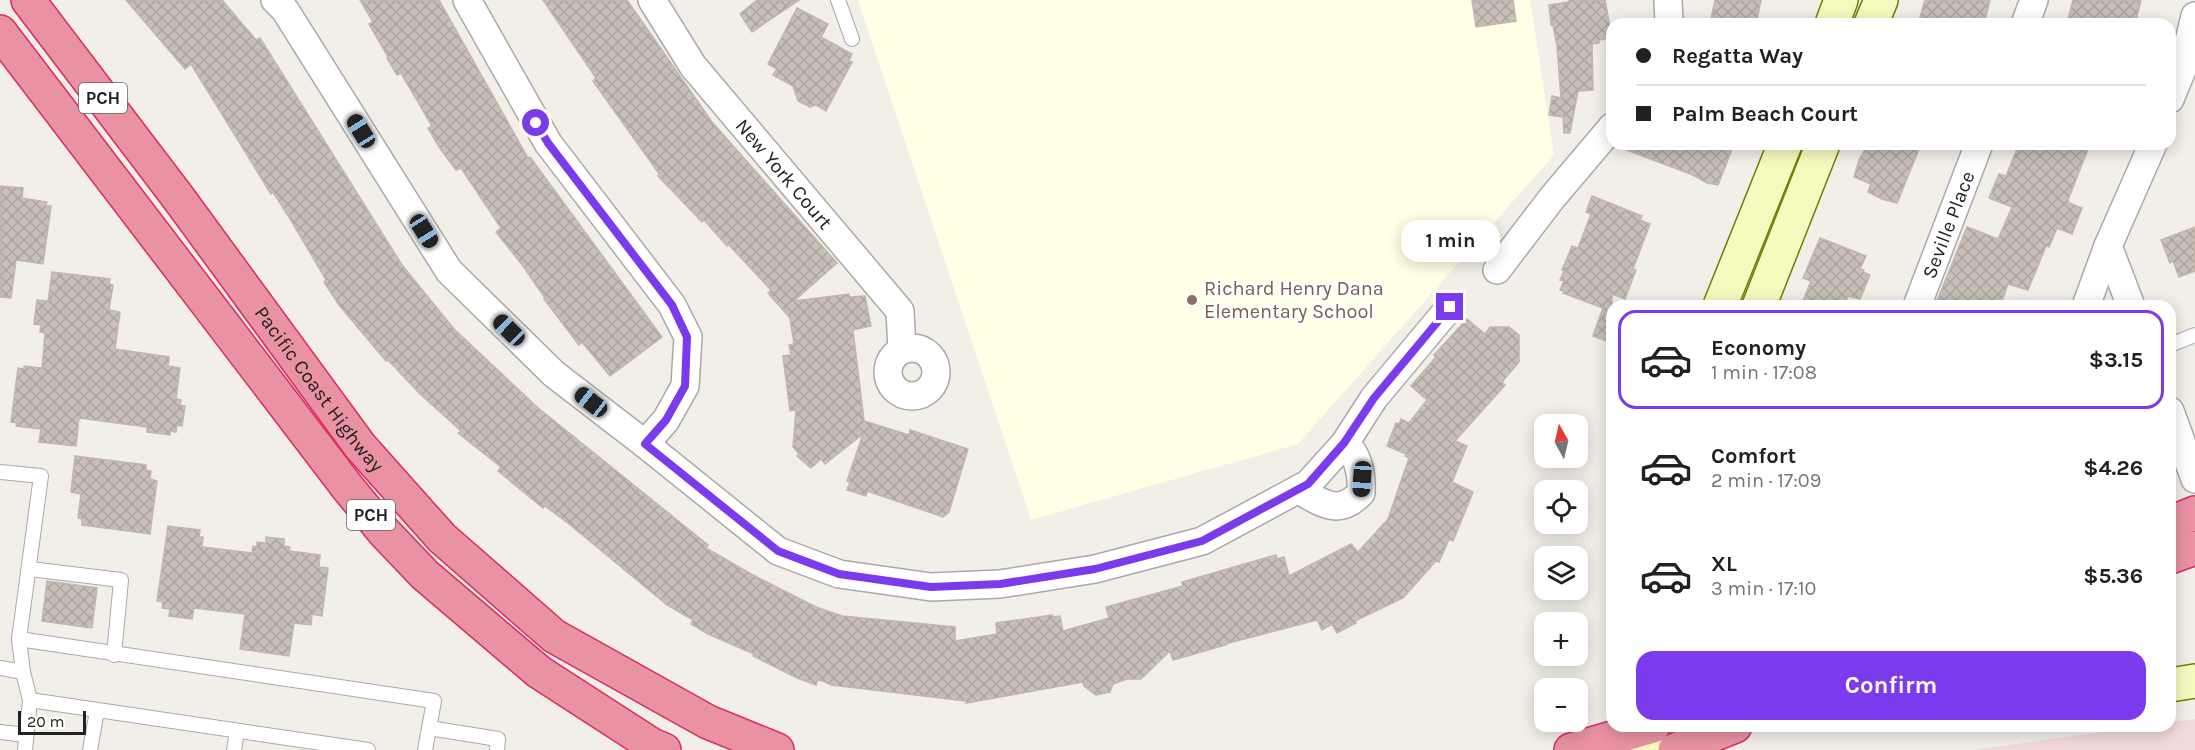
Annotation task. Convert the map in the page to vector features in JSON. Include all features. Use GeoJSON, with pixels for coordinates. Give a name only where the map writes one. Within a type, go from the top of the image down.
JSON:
{"type":"FeatureCollection","features":[{"type":"Feature","properties":{"kind":"highway","name":"Pacific Coast Highway"},"geometry":{"type":"LineString","coordinates":[[28,0],[177,196],[360,446],[442,538],[554,636],[708,722],[777,750]]}},
{"type":"Feature","properties":{"kind":"highway","name":"Pacific Coast Highway"},"geometry":{"type":"LineString","coordinates":[[0,32],[333,469],[384,532],[425,575],[539,672],[652,745],[664,750]]}},
{"type":"Feature","properties":{"kind":"highway"},"geometry":{"type":"LineString","coordinates":[[2176,521],[2195,513]]}},
{"type":"Feature","properties":{"kind":"highway"},"geometry":{"type":"LineString","coordinates":[[2176,555],[2195,548]]}},
{"type":"Feature","properties":{"kind":"highway"},"geometry":{"type":"LineString","coordinates":[[554,636],[627,690],[699,731],[738,750]]}},
{"type":"Feature","properties":{"kind":"highway"},"geometry":{"type":"LineString","coordinates":[[1571,750],[1645,732]]}},
{"type":"Feature","properties":{"kind":"highway"},"geometry":{"type":"LineString","coordinates":[[1675,750],[1721,732]]}},
{"type":"Feature","properties":{"kind":"street"},"geometry":{"type":"LineString","coordinates":[[275,0],[285,10],[449,271],[554,374],[778,551],[839,574],[931,587],[1000,584],[1095,569],[1202,541],[1308,484],[1344,443],[1374,398],[1456,301]]}},
{"type":"Feature","properties":{"kind":"street"},"geometry":{"type":"LineString","coordinates":[[467,0],[548,143],[672,305],[687,337],[685,386],[666,420],[645,444]]}},
{"type":"Feature","properties":{"kind":"street","name":"New York Court"},"geometry":{"type":"LineString","coordinates":[[652,0],[693,66],[900,311],[902,350]]}},
{"type":"Feature","properties":{"kind":"street"},"geometry":{"type":"LineString","coordinates":[[1668,0],[1669,18]]}},
{"type":"Feature","properties":{"kind":"street"},"geometry":{"type":"LineString","coordinates":[[1834,18],[1841,0]]}},
{"type":"Feature","properties":{"kind":"street"},"geometry":{"type":"LineString","coordinates":[[1874,18],[1881,0]]}},
{"type":"Feature","properties":{"kind":"street"},"geometry":{"type":"LineString","coordinates":[[2027,18],[2034,0]]}},
{"type":"Feature","properties":{"kind":"street"},"geometry":{"type":"LineString","coordinates":[[2176,84],[2182,70],[2195,16]]}},
{"type":"Feature","properties":{"kind":"street"},"geometry":{"type":"LineString","coordinates":[[1497,270],[1552,198],[1606,134]]}},
{"type":"Feature","properties":{"kind":"street"},"geometry":{"type":"LineString","coordinates":[[1722,300],[1783,150]]}},
{"type":"Feature","properties":{"kind":"street"},"geometry":{"type":"LineString","coordinates":[[1761,300],[1821,150]]}},
{"type":"Feature","properties":{"kind":"street","name":"Seville Place"},"geometry":{"type":"LineString","coordinates":[[1919,300],[1977,150]]}},
{"type":"Feature","properties":{"kind":"street"},"geometry":{"type":"LineString","coordinates":[[2088,300],[2108,246],[2150,150]]}},
{"type":"Feature","properties":{"kind":"street"},"geometry":{"type":"LineString","coordinates":[[2108,246],[2129,300]]}},
{"type":"Feature","properties":{"kind":"street"},"geometry":{"type":"LineString","coordinates":[[2176,435],[2195,479]]}},
{"type":"Feature","properties":{"kind":"street"},"geometry":{"type":"LineString","coordinates":[[1299,490],[1318,501],[1335,507],[1352,502],[1361,493],[1362,479],[1359,464],[1351,449],[1344,443]]}},
{"type":"Feature","properties":{"kind":"street"},"geometry":{"type":"LineString","coordinates":[[2176,684],[2195,681]]}},
{"type":"Feature","properties":{"kind":"lane"},"geometry":{"type":"LineString","coordinates":[[838,0],[852,39]]}},
{"type":"Feature","properties":{"kind":"lane"},"geometry":{"type":"LineString","coordinates":[[2176,343],[2195,335]]}},
{"type":"Feature","properties":{"kind":"lane"},"geometry":{"type":"LineString","coordinates":[[0,472],[41,476],[19,639],[23,672],[30,700],[25,750]]}},
{"type":"Feature","properties":{"kind":"lane"},"geometry":{"type":"LineString","coordinates":[[30,569],[121,580],[114,655]]}},
{"type":"Feature","properties":{"kind":"lane"},"geometry":{"type":"LineString","coordinates":[[19,639],[434,701],[425,750]]}},
{"type":"Feature","properties":{"kind":"lane"},"geometry":{"type":"LineString","coordinates":[[0,668],[23,672]]}},
{"type":"Feature","properties":{"kind":"lane"},"geometry":{"type":"LineString","coordinates":[[30,700],[368,750]]}},
{"type":"Feature","properties":{"kind":"lane"},"geometry":{"type":"LineString","coordinates":[[90,750],[97,711]]}},
{"type":"Feature","properties":{"kind":"lane"},"geometry":{"type":"LineString","coordinates":[[429,728],[498,739],[497,750]]}},
{"type":"Feature","properties":{"kind":"lane"},"geometry":{"type":"LineString","coordinates":[[234,750],[237,731]]}},
{"type":"Feature","properties":{"kind":"lane"},"geometry":{"type":"LineString","coordinates":[[0,732],[26,735]]}},
{"type":"Feature","properties":{"kind":"shaded area","name":"Richard Henry Dana Elementary School"},"geometry":{"type":"Polygon","coordinates":[[[858,0],[1530,0],[1554,155],[1298,444],[1031,520],[858,0]]]}},
{"type":"Feature","properties":{"kind":"shaded area"},"geometry":{"type":"Polygon","coordinates":[[[2195,719],[2195,750],[1974,750],[2102,732],[2176,732],[2176,721],[2195,719]]]}},
{"type":"Feature","properties":{"kind":"building"},"geometry":{"type":"Polygon","coordinates":[[[126,0],[222,0],[256,40],[260,38],[402,265],[454,329],[537,407],[708,545],[706,548],[816,607],[842,616],[955,627],[955,641],[997,634],[996,623],[1052,615],[1053,617],[1060,616],[1063,631],[1109,618],[1106,607],[1183,586],[1182,582],[1276,555],[1277,559],[1284,557],[1289,576],[1351,544],[1358,552],[1388,519],[1409,458],[1405,456],[1406,454],[1387,446],[1396,423],[1399,424],[1401,419],[1409,423],[1427,400],[1411,386],[1436,357],[1434,355],[1467,319],[1485,334],[1490,327],[1509,327],[1519,335],[1519,362],[1502,382],[1505,385],[1455,441],[1467,446],[1452,482],[1473,492],[1453,541],[1449,539],[1439,562],[1436,561],[1403,598],[1355,621],[1356,623],[1337,633],[1332,624],[1322,630],[1317,620],[1173,660],[1170,651],[1141,679],[1127,679],[1113,684],[1110,692],[1096,695],[1084,686],[1083,682],[966,703],[966,701],[831,685],[818,679],[816,685],[797,678],[753,656],[754,654],[691,624],[693,620],[667,605],[569,524],[545,506],[543,508],[498,471],[501,467],[458,433],[461,431],[419,393],[388,360],[386,361],[339,305],[292,222],[273,192],[271,194],[191,64],[185,69],[126,0]]]}},
{"type":"Feature","properties":{"kind":"building"},"geometry":{"type":"Polygon","coordinates":[[[360,0],[439,0],[528,158],[530,157],[662,337],[610,376],[582,342],[579,345],[496,232],[501,228],[461,168],[456,170],[439,147],[428,128],[432,126],[401,73],[397,75],[387,58],[369,24],[373,22],[360,0]]]}},
{"type":"Feature","properties":{"kind":"building"},"geometry":{"type":"Polygon","coordinates":[[[543,0],[627,0],[712,122],[837,263],[794,301],[849,294],[849,297],[865,296],[871,326],[853,330],[864,421],[909,435],[910,430],[968,449],[949,512],[943,517],[867,491],[866,496],[847,490],[850,482],[847,481],[863,434],[825,464],[821,459],[811,468],[797,456],[799,454],[793,447],[796,410],[790,411],[783,356],[791,355],[789,345],[794,344],[790,318],[768,293],[771,290],[728,244],[727,246],[704,220],[702,222],[658,176],[660,175],[593,81],[596,78],[543,0]]]}},
{"type":"Feature","properties":{"kind":"building"},"geometry":{"type":"Polygon","coordinates":[[[757,0],[799,0],[752,32],[740,14],[757,0]]]}},
{"type":"Feature","properties":{"kind":"building"},"geometry":{"type":"Polygon","coordinates":[[[1472,0],[1513,0],[1516,21],[1476,27],[1472,0]]]}},
{"type":"Feature","properties":{"kind":"building"},"geometry":{"type":"Polygon","coordinates":[[[1569,0],[1605,0],[1608,18],[1606,18],[1606,39],[1592,44],[1593,90],[1578,91],[1570,133],[1564,133],[1563,117],[1549,115],[1552,96],[1561,98],[1557,46],[1553,25],[1551,25],[1549,5],[1569,2],[1569,0]]]}},
{"type":"Feature","properties":{"kind":"building"},"geometry":{"type":"Polygon","coordinates":[[[1715,0],[1761,0],[1757,18],[1711,18],[1715,0]]]}},
{"type":"Feature","properties":{"kind":"building"},"geometry":{"type":"Polygon","coordinates":[[[1925,0],[1990,0],[1986,18],[1920,18],[1925,0]]]}},
{"type":"Feature","properties":{"kind":"building"},"geometry":{"type":"Polygon","coordinates":[[[2073,0],[2141,0],[2136,18],[2068,18],[2073,0]]]}},
{"type":"Feature","properties":{"kind":"building"},"geometry":{"type":"Polygon","coordinates":[[[797,8],[828,24],[821,37],[852,54],[849,61],[852,62],[826,111],[816,105],[810,107],[798,101],[793,86],[773,75],[777,69],[768,64],[797,8]]]}},
{"type":"Feature","properties":{"kind":"building"},"geometry":{"type":"Polygon","coordinates":[[[1627,150],[1732,150],[1718,185],[1707,183],[1693,175],[1627,150]]]}},
{"type":"Feature","properties":{"kind":"building"},"geometry":{"type":"Polygon","coordinates":[[[1865,150],[1919,150],[1897,203],[1868,192],[1871,184],[1854,177],[1865,150]]]}},
{"type":"Feature","properties":{"kind":"building"},"geometry":{"type":"Polygon","coordinates":[[[2017,150],[2088,150],[2068,200],[2069,203],[2082,208],[2072,234],[2057,228],[2049,247],[2046,246],[2028,290],[2008,284],[2002,300],[1937,300],[1967,227],[1998,239],[2012,207],[1989,198],[1999,174],[2006,176],[2017,150]]]}},
{"type":"Feature","properties":{"kind":"building"},"geometry":{"type":"Polygon","coordinates":[[[0,186],[23,188],[22,198],[47,202],[46,206],[51,206],[43,264],[16,260],[11,298],[0,297],[0,186]]]}},
{"type":"Feature","properties":{"kind":"building"},"geometry":{"type":"Polygon","coordinates":[[[1592,196],[1642,216],[1640,220],[1650,224],[1633,269],[1636,270],[1625,299],[1612,294],[1612,300],[1606,300],[1606,341],[1593,336],[1603,308],[1560,290],[1564,281],[1560,280],[1564,271],[1562,270],[1572,246],[1578,248],[1591,214],[1586,212],[1592,196]]]}},
{"type":"Feature","properties":{"kind":"building"},"geometry":{"type":"Polygon","coordinates":[[[2195,227],[2195,271],[2179,277],[2173,261],[2170,263],[2161,240],[2195,227]]]}},
{"type":"Feature","properties":{"kind":"building"},"geometry":{"type":"Polygon","coordinates":[[[1820,238],[1866,256],[1860,269],[1870,275],[1860,299],[1848,296],[1846,300],[1803,300],[1811,281],[1803,278],[1820,238]]]}},
{"type":"Feature","properties":{"kind":"building"},"geometry":{"type":"Polygon","coordinates":[[[52,272],[110,279],[109,284],[113,285],[109,310],[120,312],[115,349],[169,357],[168,366],[180,368],[176,399],[181,400],[180,405],[185,406],[182,426],[177,425],[176,432],[170,431],[170,435],[147,432],[147,427],[79,418],[76,446],[39,442],[41,429],[16,426],[17,423],[11,422],[18,368],[24,369],[24,366],[42,368],[45,333],[40,332],[41,325],[34,324],[37,300],[48,301],[52,272]]]}},
{"type":"Feature","properties":{"kind":"building"},"geometry":{"type":"Polygon","coordinates":[[[75,456],[146,465],[146,470],[151,471],[150,479],[157,481],[150,534],[82,525],[82,519],[78,518],[81,494],[71,492],[75,456]]]}},
{"type":"Feature","properties":{"kind":"building"},"geometry":{"type":"Polygon","coordinates":[[[168,526],[200,530],[199,537],[203,537],[202,547],[252,553],[253,546],[257,547],[257,542],[266,543],[266,537],[284,539],[284,546],[290,547],[289,551],[320,555],[319,567],[328,568],[322,616],[312,614],[311,625],[294,623],[289,656],[240,649],[245,614],[194,608],[192,619],[169,616],[170,609],[162,608],[163,602],[157,601],[168,526]]]}},
{"type":"Feature","properties":{"kind":"building"},"geometry":{"type":"Polygon","coordinates":[[[47,581],[97,588],[92,628],[42,621],[47,581]]]}},
{"type":"Feature","properties":{"kind":"place","name":"Richard Henry Dana Elementary School"},"geometry":{"type":"Point","coordinates":[1192,300]}},
{"type":"Feature","properties":{"kind":"route"},"geometry":{"type":"LineString","coordinates":[[536,123],[548,143],[672,305],[687,337],[685,386],[666,420],[645,444],[778,551],[839,574],[931,587],[1000,584],[1095,569],[1202,541],[1308,484],[1344,443],[1374,398],[1450,307]]}}]}
